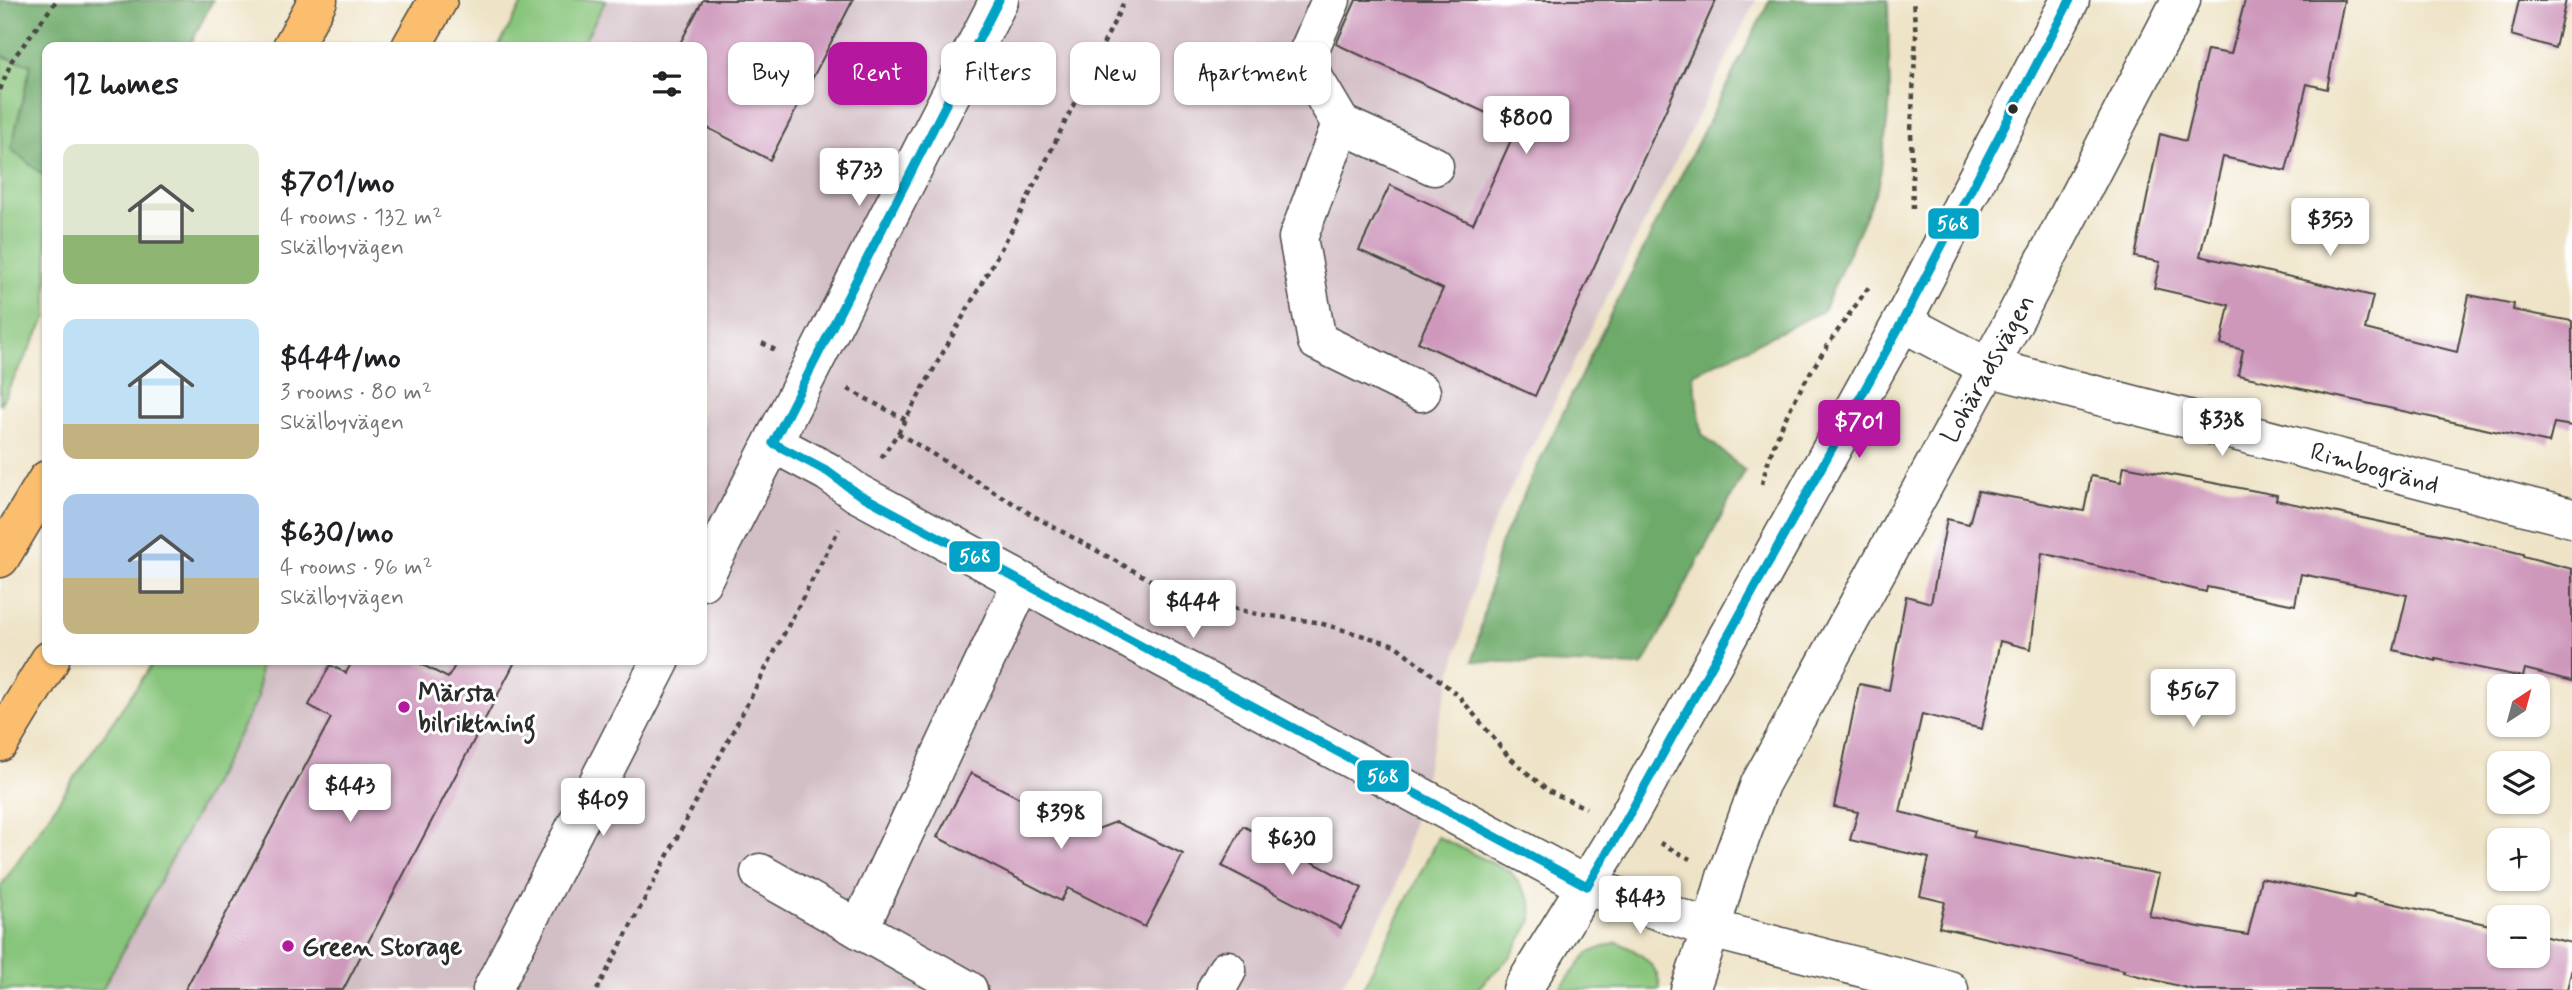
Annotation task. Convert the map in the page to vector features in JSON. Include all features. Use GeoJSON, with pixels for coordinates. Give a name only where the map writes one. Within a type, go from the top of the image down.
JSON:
{"type":"FeatureCollection","features":[{"type":"Feature","properties":{"kind":"highway"},"geometry":{"type":"LineString","coordinates":[[295,42],[318,0]]}},
{"type":"Feature","properties":{"kind":"highway"},"geometry":{"type":"LineString","coordinates":[[414,42],[438,0]]}},
{"type":"Feature","properties":{"kind":"highway"},"geometry":{"type":"LineString","coordinates":[[0,558],[42,488]]}},
{"type":"Feature","properties":{"kind":"highway"},"geometry":{"type":"LineString","coordinates":[[0,742],[47,665]]}},
{"type":"Feature","properties":{"kind":"street"},"geometry":{"type":"LineString","coordinates":[[707,571],[999,0]]}},
{"type":"Feature","properties":{"kind":"street"},"geometry":{"type":"LineString","coordinates":[[1331,0],[1304,62],[1341,124],[1434,166]]}},
{"type":"Feature","properties":{"kind":"street"},"geometry":{"type":"LineString","coordinates":[[1522,990],[1624,824],[1902,322],[2070,0]]}},
{"type":"Feature","properties":{"kind":"street","name":"Lohäradsvägen"},"geometry":{"type":"LineString","coordinates":[[1690,990],[1712,929],[1726,877],[1760,784],[1987,367],[2182,0]]}},
{"type":"Feature","properties":{"kind":"street"},"geometry":{"type":"LineString","coordinates":[[1341,124],[1298,238],[1317,341],[1421,392]]}},
{"type":"Feature","properties":{"kind":"street","name":"Rimbogränd"},"geometry":{"type":"LineString","coordinates":[[1902,322],[1987,367],[2572,518]]}},
{"type":"Feature","properties":{"kind":"street"},"geometry":{"type":"LineString","coordinates":[[773,443],[828,472],[857,493],[1587,886],[1712,929],[1949,990]]}},
{"type":"Feature","properties":{"kind":"street"},"geometry":{"type":"LineString","coordinates":[[859,929],[1022,582]]}},
{"type":"Feature","properties":{"kind":"street"},"geometry":{"type":"LineString","coordinates":[[492,990],[658,665]]}},
{"type":"Feature","properties":{"kind":"street"},"geometry":{"type":"LineString","coordinates":[[760,873],[968,990]]}},
{"type":"Feature","properties":{"kind":"path"},"geometry":{"type":"LineString","coordinates":[[0,90],[12,60],[57,0]]}},
{"type":"Feature","properties":{"kind":"path"},"geometry":{"type":"LineString","coordinates":[[898,432],[1039,519],[1176,594],[1256,614],[1316,622],[1395,645],[1458,695],[1508,757],[1548,791],[1624,824],[1726,877]]}},
{"type":"Feature","properties":{"kind":"shaded area"},"geometry":{"type":"Polygon","coordinates":[[[606,0],[1756,0],[1488,534],[1394,894],[1339,990],[102,990],[258,698],[260,665],[707,665],[707,42],[584,42],[606,0]]]}},
{"type":"Feature","properties":{"kind":"green space"},"geometry":{"type":"Polygon","coordinates":[[[0,0],[213,0],[192,42],[42,42],[42,174],[11,149],[31,65],[2,56],[0,58],[0,0]]]}},
{"type":"Feature","properties":{"kind":"green space"},"geometry":{"type":"Polygon","coordinates":[[[524,0],[606,0],[584,42],[501,42],[524,0]]]}},
{"type":"Feature","properties":{"kind":"green space"},"geometry":{"type":"Polygon","coordinates":[[[1770,0],[1888,0],[1890,100],[1879,184],[1823,311],[1693,374],[1702,434],[1745,471],[1643,666],[1473,661],[1500,544],[1610,315],[1770,0]]]}},
{"type":"Feature","properties":{"kind":"green space"},"geometry":{"type":"Polygon","coordinates":[[[1,56],[31,65],[11,149],[42,174],[42,325],[0,405],[1,56]]]}},
{"type":"Feature","properties":{"kind":"green space"},"geometry":{"type":"Polygon","coordinates":[[[152,665],[260,665],[258,698],[102,990],[0,990],[0,887],[152,665]]]}},
{"type":"Feature","properties":{"kind":"green space"},"geometry":{"type":"Polygon","coordinates":[[[1438,837],[1511,872],[1531,901],[1532,920],[1511,956],[1476,990],[1362,990],[1438,837]]]}},
{"type":"Feature","properties":{"kind":"green space"},"geometry":{"type":"Polygon","coordinates":[[[1617,942],[1640,954],[1652,966],[1660,990],[1559,990],[1588,953],[1617,942]]]}},
{"type":"Feature","properties":{"kind":"building"},"geometry":{"type":"Polygon","coordinates":[[[703,0],[853,0],[831,42],[828,42],[828,48],[814,75],[814,42],[728,42],[728,105],[799,105],[770,160],[707,128],[707,42],[681,42],[703,0]]]}},
{"type":"Feature","properties":{"kind":"building"},"geometry":{"type":"Polygon","coordinates":[[[1356,0],[1716,0],[1535,396],[1418,342],[1443,289],[1359,250],[1390,185],[1473,224],[1517,127],[1336,44],[1356,0]]]}},
{"type":"Feature","properties":{"kind":"building"},"geometry":{"type":"Polygon","coordinates":[[[2245,0],[2344,0],[2327,89],[2307,84],[2286,171],[2223,157],[2200,256],[2373,296],[2365,329],[2457,352],[2469,295],[2514,304],[2513,310],[2572,321],[2572,426],[2554,423],[2549,443],[2238,375],[2243,350],[2221,344],[2229,305],[2154,288],[2160,262],[2135,257],[2160,134],[2186,141],[2207,50],[2231,54],[2245,0]]]}},
{"type":"Feature","properties":{"kind":"building"},"geometry":{"type":"Polygon","coordinates":[[[2519,0],[2566,0],[2555,48],[2511,35],[2519,0]]]}},
{"type":"Feature","properties":{"kind":"building"},"geometry":{"type":"Polygon","coordinates":[[[2124,466],[2277,495],[2276,500],[2458,538],[2572,569],[2572,681],[2525,669],[2524,674],[2508,674],[2436,661],[2394,650],[2407,595],[2301,574],[2295,605],[2207,587],[2206,592],[2042,553],[2031,649],[2000,641],[1982,729],[1922,714],[1900,812],[1975,831],[1973,837],[2159,874],[2149,916],[2199,927],[2248,935],[2261,878],[2354,898],[2355,895],[2487,924],[2487,968],[2550,968],[2550,938],[2572,943],[2572,967],[2567,990],[2195,990],[2123,972],[2124,970],[1939,927],[1945,902],[1920,896],[1929,858],[1850,840],[1858,812],[1834,807],[1859,684],[1889,690],[1906,596],[1931,603],[1947,519],[1969,524],[1978,491],[2084,511],[2091,476],[2121,482],[2124,466]]]}},
{"type":"Feature","properties":{"kind":"building"},"geometry":{"type":"Polygon","coordinates":[[[330,665],[346,673],[350,665],[423,665],[448,678],[455,665],[513,665],[343,990],[185,990],[331,718],[309,705],[330,665]]]}},
{"type":"Feature","properties":{"kind":"building"},"geometry":{"type":"Polygon","coordinates":[[[971,773],[1087,833],[1116,822],[1183,854],[1145,927],[1068,888],[1061,901],[937,837],[971,773]]]}},
{"type":"Feature","properties":{"kind":"building"},"geometry":{"type":"Polygon","coordinates":[[[1243,826],[1362,888],[1341,928],[1222,866],[1243,826]]]}},
{"type":"Feature","properties":{"kind":"transit line","name":"568"},"geometry":{"type":"LineString","coordinates":[[773,443],[999,0]]}},
{"type":"Feature","properties":{"kind":"transit line","name":"568"},"geometry":{"type":"LineString","coordinates":[[1587,886],[1902,322],[2070,0]]}},
{"type":"Feature","properties":{"kind":"transit line","name":"568"},"geometry":{"type":"LineString","coordinates":[[773,443],[828,472],[857,493],[1587,886]]}},
{"type":"Feature","properties":{"kind":"place","name":"Märsta bilriktning"},"geometry":{"type":"Point","coordinates":[404,707]}},
{"type":"Feature","properties":{"kind":"place","name":"Green Storage"},"geometry":{"type":"Point","coordinates":[288,946]}}]}
